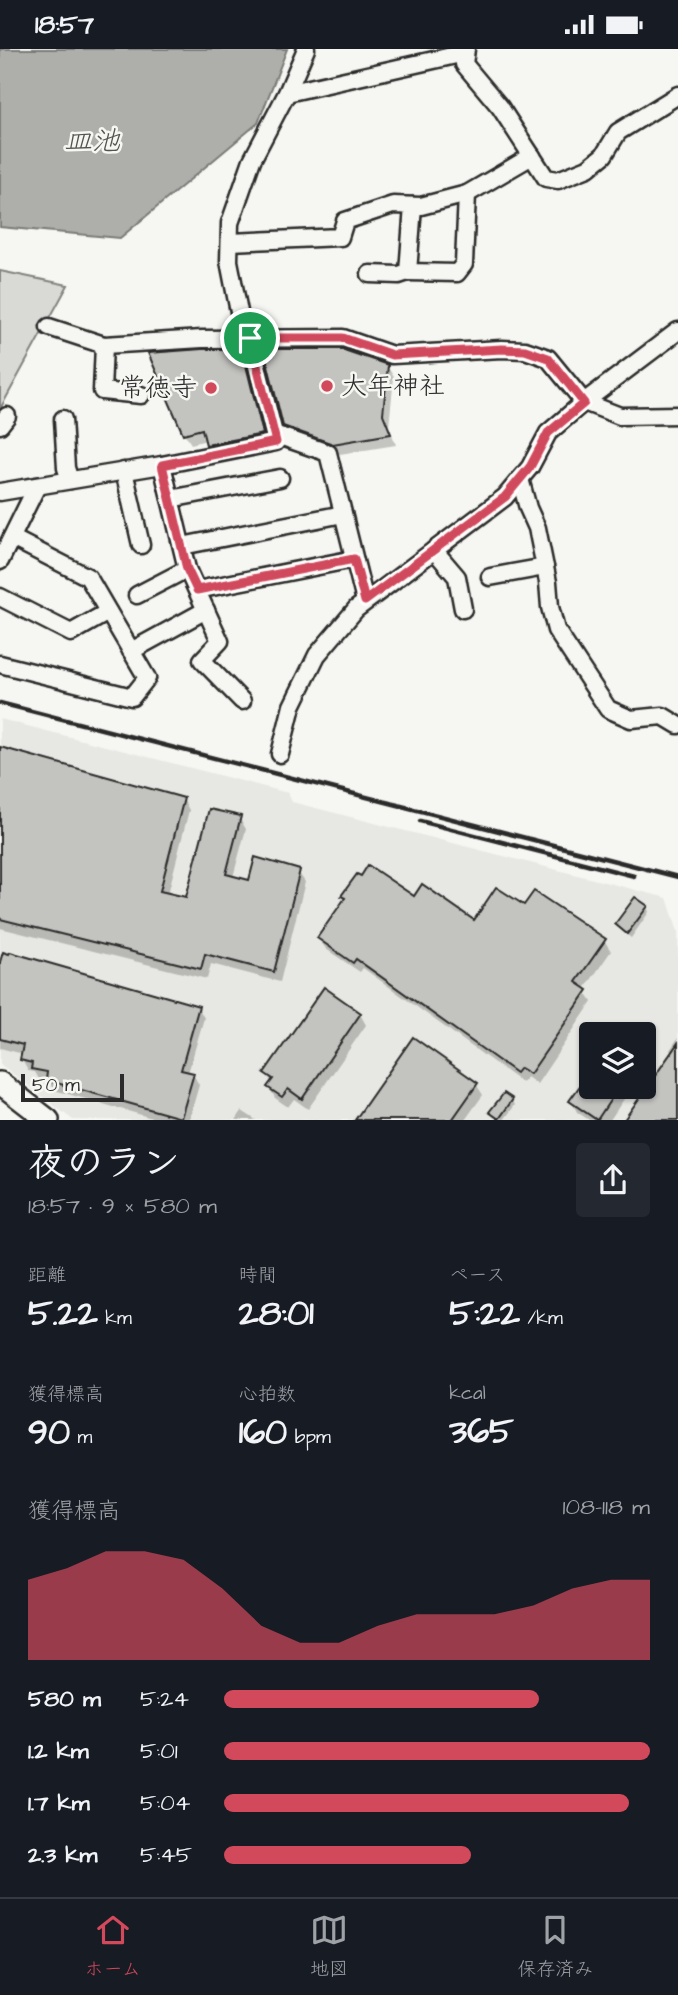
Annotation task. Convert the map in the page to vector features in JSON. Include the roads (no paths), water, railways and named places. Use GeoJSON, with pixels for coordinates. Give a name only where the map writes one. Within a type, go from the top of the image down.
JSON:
{"type":"FeatureCollection","features":[{"type":"Feature","properties":{"kind":"street"},"geometry":{"type":"LineString","coordinates":[[1,490],[162,465],[276,442],[250,338],[241,322],[229,261],[230,223],[252,160],[287,93],[306,49]]}},
{"type":"Feature","properties":{"kind":"street"},"geometry":{"type":"LineString","coordinates":[[287,93],[466,51],[464,64],[500,107],[546,178],[558,180],[587,168],[604,155],[618,132],[678,95]]}},
{"type":"Feature","properties":{"kind":"street"},"geometry":{"type":"LineString","coordinates":[[230,242],[340,237],[345,221],[393,205],[421,206],[467,194],[532,156]]}},
{"type":"Feature","properties":{"kind":"street"},"geometry":{"type":"LineString","coordinates":[[370,274],[457,273],[464,264],[467,194]]}},
{"type":"Feature","properties":{"kind":"street"},"geometry":{"type":"LineString","coordinates":[[408,272],[413,206]]}},
{"type":"Feature","properties":{"kind":"street"},"geometry":{"type":"LineString","coordinates":[[49,327],[104,345],[250,338],[343,338],[392,355],[525,350],[548,358],[584,403],[620,416],[678,415]]}},
{"type":"Feature","properties":{"kind":"street"},"geometry":{"type":"LineString","coordinates":[[280,754],[292,706],[317,655],[365,601],[505,497],[530,467],[548,433],[678,331]]}},
{"type":"Feature","properties":{"kind":"street"},"geometry":{"type":"LineString","coordinates":[[104,345],[102,391],[141,395]]}},
{"type":"Feature","properties":{"kind":"street"},"geometry":{"type":"LineString","coordinates":[[63,419],[66,468],[70,480]]}},
{"type":"Feature","properties":{"kind":"street"},"geometry":{"type":"LineString","coordinates":[[274,434],[328,453],[365,601]]}},
{"type":"Feature","properties":{"kind":"street"},"geometry":{"type":"LineString","coordinates":[[162,465],[187,569],[220,641],[202,660],[242,701]]}},
{"type":"Feature","properties":{"kind":"street"},"geometry":{"type":"LineString","coordinates":[[124,471],[141,545]]}},
{"type":"Feature","properties":{"kind":"street"},"geometry":{"type":"LineString","coordinates":[[170,499],[280,478]]}},
{"type":"Feature","properties":{"kind":"street"},"geometry":{"type":"LineString","coordinates":[[520,479],[537,528],[556,630],[608,709],[631,719],[663,716],[678,725]]}},
{"type":"Feature","properties":{"kind":"street"},"geometry":{"type":"LineString","coordinates":[[0,561],[37,486]]}},
{"type":"Feature","properties":{"kind":"street"},"geometry":{"type":"LineString","coordinates":[[182,546],[343,514]]}},
{"type":"Feature","properties":{"kind":"street"},"geometry":{"type":"LineString","coordinates":[[0,664],[132,697],[147,678],[88,577],[12,538]]}},
{"type":"Feature","properties":{"kind":"street"},"geometry":{"type":"LineString","coordinates":[[434,550],[457,577],[463,609]]}},
{"type":"Feature","properties":{"kind":"street"},"geometry":{"type":"LineString","coordinates":[[197,590],[354,559]]}},
{"type":"Feature","properties":{"kind":"street"},"geometry":{"type":"LineString","coordinates":[[490,577],[545,567]]}},
{"type":"Feature","properties":{"kind":"street"},"geometry":{"type":"LineString","coordinates":[[136,595],[187,569]]}},
{"type":"Feature","properties":{"kind":"street"},"geometry":{"type":"LineString","coordinates":[[0,597],[71,633],[108,612]]}},
{"type":"Feature","properties":{"kind":"street"},"geometry":{"type":"LineString","coordinates":[[131,651],[206,610]]}},
{"type":"Feature","properties":{"kind":"street"},"geometry":{"type":"LineString","coordinates":[[0,1083],[48,1120]]}},
{"type":"Feature","properties":{"kind":"water","name":"皿池"},"geometry":{"type":"Polygon","coordinates":[[[0,49],[287,49],[258,123],[120,238],[0,227],[0,49]]]}},
{"type":"Feature","properties":{"kind":"railway"},"geometry":{"type":"LineString","coordinates":[[0,703],[678,877]]}},
{"type":"Feature","properties":{"kind":"railway"},"geometry":{"type":"LineString","coordinates":[[420,821],[634,876]]}},
{"type":"Feature","properties":{"kind":"place","name":"大年神社"},"geometry":{"type":"Point","coordinates":[327,386]}},
{"type":"Feature","properties":{"kind":"place","name":"常徳寺"},"geometry":{"type":"Point","coordinates":[211,388]}}]}
